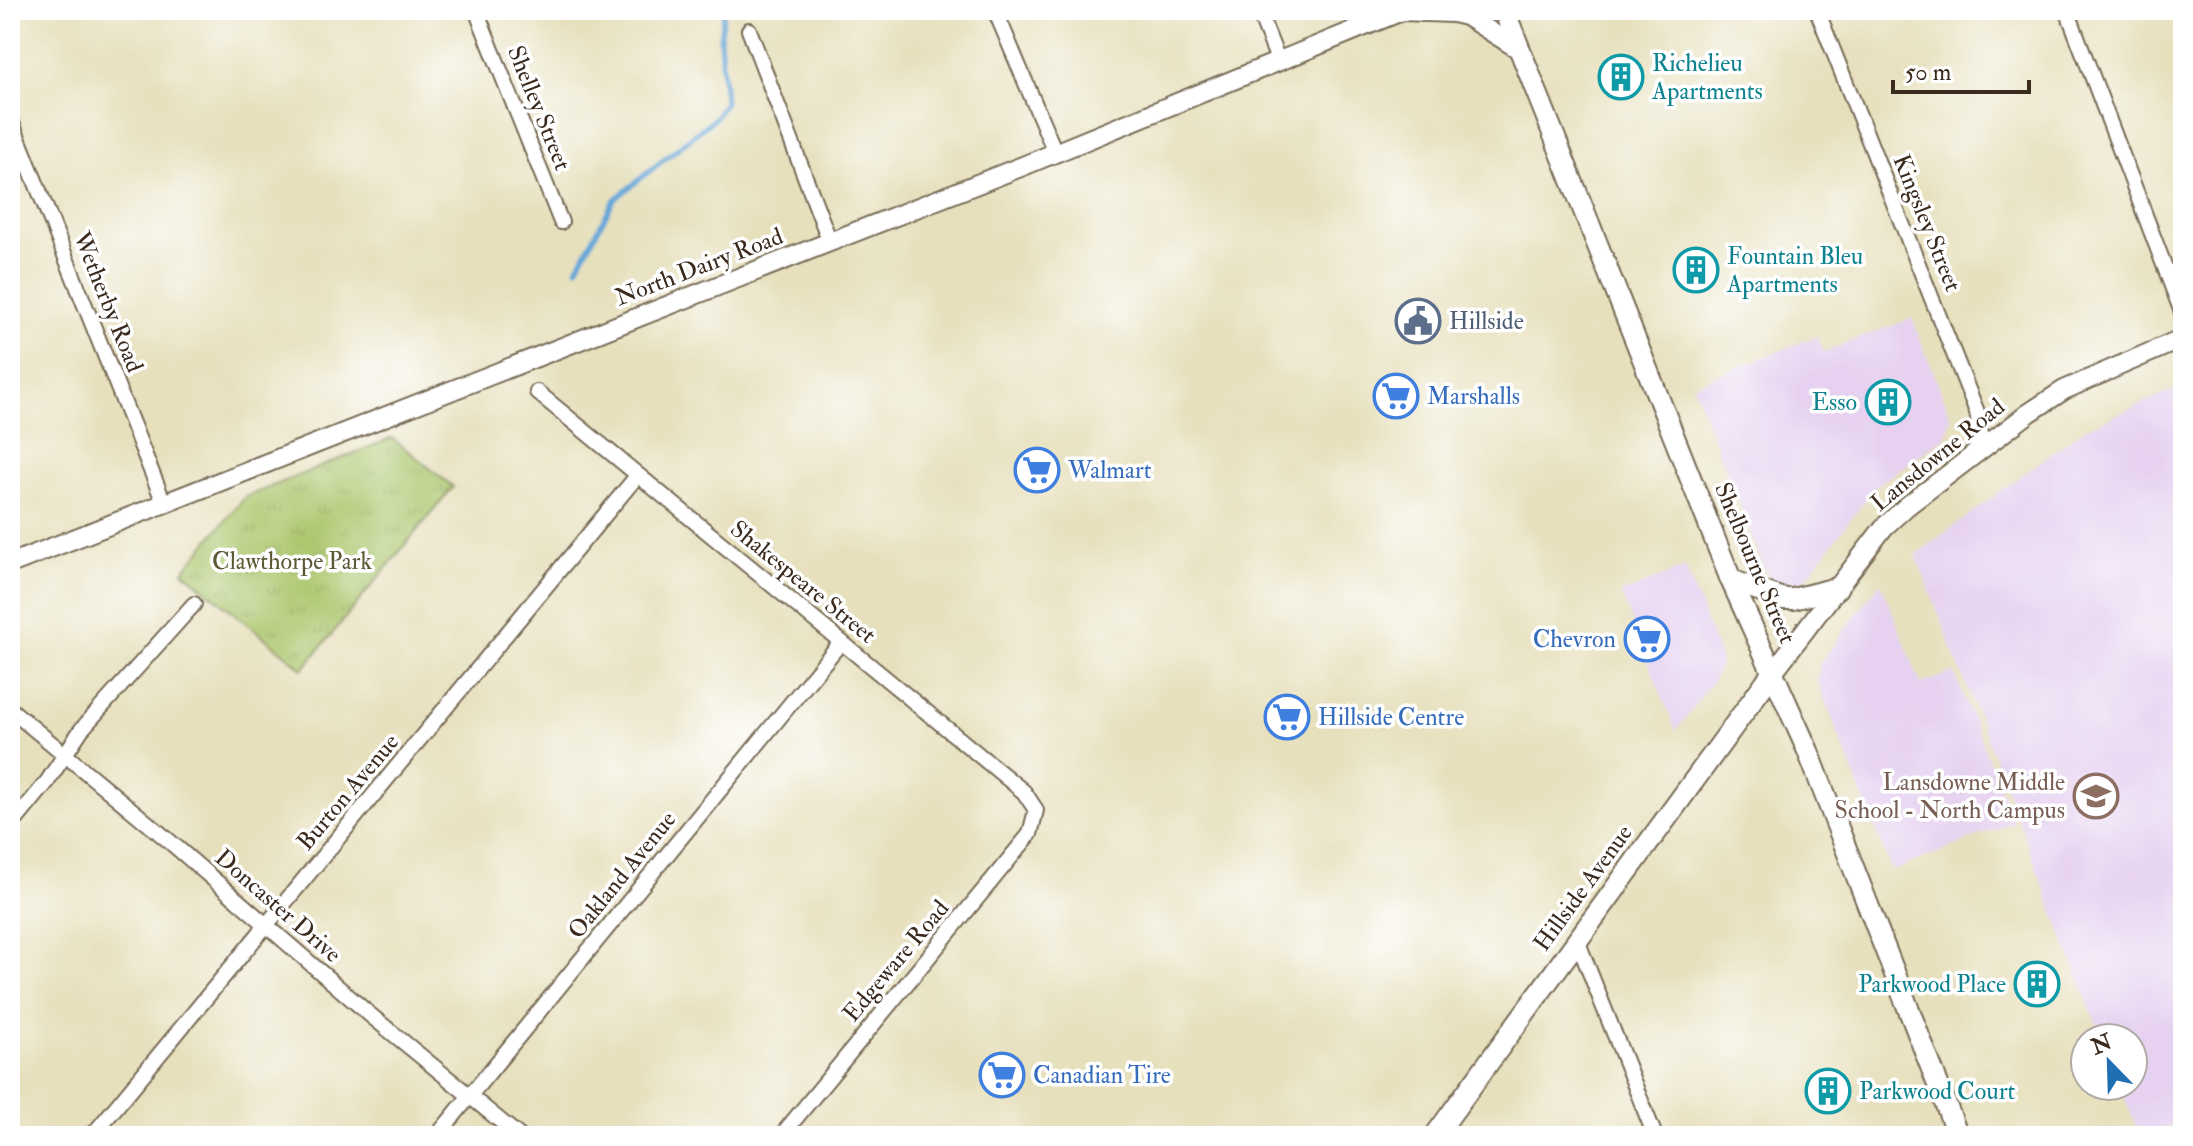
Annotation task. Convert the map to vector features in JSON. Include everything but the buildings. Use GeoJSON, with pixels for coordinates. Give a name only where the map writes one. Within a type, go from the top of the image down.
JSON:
{"type":"FeatureCollection","features":[{"type":"Feature","properties":{"kind":"main road","name":"Shelbourne Street"},"geometry":{"type":"LineString","coordinates":[[1504,10],[1731,580],[1808,751],[1958,1136]]}},
{"type":"Feature","properties":{"kind":"main road"},"geometry":{"type":"LineString","coordinates":[[1731,580],[1783,599],[1837,588]]}},
{"type":"Feature","properties":{"kind":"main road","name":"Hillside Avenue"},"geometry":{"type":"LineString","coordinates":[[1435,1136],[1773,672]]}},
{"type":"Feature","properties":{"kind":"street","name":"Shelley Street"},"geometry":{"type":"LineString","coordinates":[[476,10],[561,222]]}},
{"type":"Feature","properties":{"kind":"street"},"geometry":{"type":"LineString","coordinates":[[995,10],[1055,152]]}},
{"type":"Feature","properties":{"kind":"street"},"geometry":{"type":"LineString","coordinates":[[1258,10],[1278,60]]}},
{"type":"Feature","properties":{"kind":"street"},"geometry":{"type":"LineString","coordinates":[[1403,10],[1466,16],[1520,50]]}},
{"type":"Feature","properties":{"kind":"street","name":"North Dairy Road"},"geometry":{"type":"LineString","coordinates":[[10,564],[830,242],[1403,10]]}},
{"type":"Feature","properties":{"kind":"street","name":"Kingsley Street"},"geometry":{"type":"LineString","coordinates":[[1817,10],[1977,412],[1981,436],[1974,454]]}},
{"type":"Feature","properties":{"kind":"street"},"geometry":{"type":"LineString","coordinates":[[2067,10],[2183,315]]}},
{"type":"Feature","properties":{"kind":"street"},"geometry":{"type":"LineString","coordinates":[[749,30],[830,242]]}},
{"type":"Feature","properties":{"kind":"street","name":"Wetherby Road"},"geometry":{"type":"LineString","coordinates":[[10,118],[164,503]]}},
{"type":"Feature","properties":{"kind":"street","name":"Lansdowne Road"},"geometry":{"type":"LineString","coordinates":[[1773,672],[1884,527],[1907,506],[2064,390],[2099,372],[2183,338]]}},
{"type":"Feature","properties":{"kind":"street","name":"Shakespeare Street"},"geometry":{"type":"LineString","coordinates":[[537,392],[1024,792],[1036,810]]}},
{"type":"Feature","properties":{"kind":"street","name":"Burton Avenue"},"geometry":{"type":"LineString","coordinates":[[92,1136],[637,476]]}},
{"type":"Feature","properties":{"kind":"street"},"geometry":{"type":"LineString","coordinates":[[10,827],[47,782],[81,730],[194,604]]}},
{"type":"Feature","properties":{"kind":"street","name":"Oakland Avenue"},"geometry":{"type":"LineString","coordinates":[[437,1136],[841,642]]}},
{"type":"Feature","properties":{"kind":"street","name":"Doncaster Drive"},"geometry":{"type":"LineString","coordinates":[[10,709],[519,1136]]}},
{"type":"Feature","properties":{"kind":"street","name":"Edgeware Road"},"geometry":{"type":"LineString","coordinates":[[781,1136],[1030,834],[1036,810]]}},
{"type":"Feature","properties":{"kind":"street"},"geometry":{"type":"LineString","coordinates":[[1577,940],[1655,1136]]}},
{"type":"Feature","properties":{"kind":"shaded area"},"geometry":{"type":"Polygon","coordinates":[[[1912,318],[1950,414],[1947,433],[1876,486],[1806,578],[1794,585],[1780,585],[1765,570],[1693,385],[1817,336],[1824,352],[1912,318]]]}},
{"type":"Feature","properties":{"kind":"shaded area","name":"Lansdowne Middle School - North Campus"},"geometry":{"type":"Polygon","coordinates":[[[2183,386],[2183,1120],[2148,1136],[2140,1136],[2126,1102],[2149,1102],[2149,1022],[2096,1022],[1916,555],[2085,428],[2183,386]]]}},
{"type":"Feature","properties":{"kind":"shaded area"},"geometry":{"type":"Polygon","coordinates":[[[1685,567],[1721,661],[1715,677],[1676,731],[1621,594],[1685,567]]]}},
{"type":"Feature","properties":{"kind":"shaded area"},"geometry":{"type":"Polygon","coordinates":[[[1881,583],[1921,684],[1954,672],[2014,822],[1892,871],[1817,680],[1820,663],[1881,583]]]}},
{"type":"Feature","properties":{"kind":"green space","name":"Clawthorpe Park"},"geometry":{"type":"Polygon","coordinates":[[[392,438],[453,487],[303,669],[183,571],[245,497],[392,438]]]}},
{"type":"Feature","properties":{"kind":"waterway"},"geometry":{"type":"LineString","coordinates":[[577,268],[614,200],[715,118],[725,102],[720,39],[724,10]]}},
{"type":"Feature","properties":{"kind":"place","name":"Richelieu Apartments"},"geometry":{"type":"Point","coordinates":[1621,77]}},
{"type":"Feature","properties":{"kind":"place","name":"Fountain Bleu Apartments"},"geometry":{"type":"Point","coordinates":[1696,270]}},
{"type":"Feature","properties":{"kind":"place","name":"Hillside"},"geometry":{"type":"Point","coordinates":[1418,321]}},
{"type":"Feature","properties":{"kind":"place","name":"Marshalls"},"geometry":{"type":"Point","coordinates":[1396,396]}},
{"type":"Feature","properties":{"kind":"place","name":"Esso"},"geometry":{"type":"Point","coordinates":[1888,402]}},
{"type":"Feature","properties":{"kind":"place","name":"Walmart"},"geometry":{"type":"Point","coordinates":[1037,470]}},
{"type":"Feature","properties":{"kind":"place","name":"Chevron"},"geometry":{"type":"Point","coordinates":[1647,639]}},
{"type":"Feature","properties":{"kind":"place","name":"Hillside Centre"},"geometry":{"type":"Point","coordinates":[1287,717]}},
{"type":"Feature","properties":{"kind":"place","name":"Lansdowne Middle School - North Campus"},"geometry":{"type":"Point","coordinates":[2096,796]}},
{"type":"Feature","properties":{"kind":"place","name":"Parkwood Place"},"geometry":{"type":"Point","coordinates":[2037,984]}},
{"type":"Feature","properties":{"kind":"place","name":"Canadian Tire"},"geometry":{"type":"Point","coordinates":[1002,1075]}},
{"type":"Feature","properties":{"kind":"place","name":"Parkwood Court"},"geometry":{"type":"Point","coordinates":[1828,1091]}}]}
